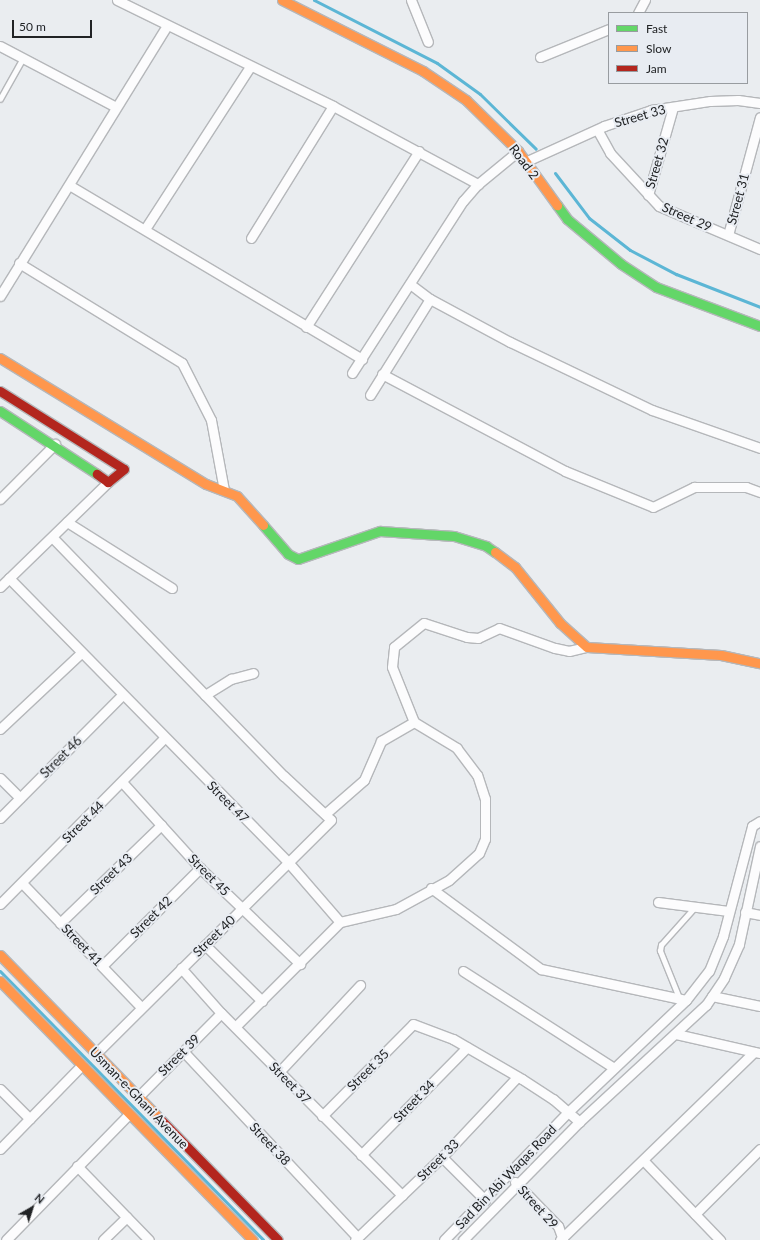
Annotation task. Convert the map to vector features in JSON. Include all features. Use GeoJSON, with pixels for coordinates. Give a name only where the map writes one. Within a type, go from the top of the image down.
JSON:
{"type":"FeatureCollection","features":[{"type":"Feature","properties":{"kind":"street"},"geometry":{"type":"LineString","coordinates":[[117,0],[250,67],[333,106],[478,184]]}},
{"type":"Feature","properties":{"kind":"street","name":"Road 2"},"geometry":{"type":"LineString","coordinates":[[282,0],[423,71],[466,100],[518,151],[567,218],[621,264],[656,287],[760,326]]}},
{"type":"Feature","properties":{"kind":"street"},"geometry":{"type":"LineString","coordinates":[[411,0],[428,42]]}},
{"type":"Feature","properties":{"kind":"street"},"geometry":{"type":"LineString","coordinates":[[639,12],[645,0]]}},
{"type":"Feature","properties":{"kind":"street"},"geometry":{"type":"LineString","coordinates":[[0,296],[19,263],[167,26]]}},
{"type":"Feature","properties":{"kind":"street"},"geometry":{"type":"LineString","coordinates":[[540,57],[608,29]]}},
{"type":"Feature","properties":{"kind":"street"},"geometry":{"type":"LineString","coordinates":[[0,46],[24,57],[116,107]]}},
{"type":"Feature","properties":{"kind":"street"},"geometry":{"type":"LineString","coordinates":[[146,229],[250,67]]}},
{"type":"Feature","properties":{"kind":"street","name":"Street 33"},"geometry":{"type":"LineString","coordinates":[[526,161],[651,110],[738,100],[760,103]]}},
{"type":"Feature","properties":{"kind":"street"},"geometry":{"type":"LineString","coordinates":[[251,238],[333,106]]}},
{"type":"Feature","properties":{"kind":"street","name":"Street 32"},"geometry":{"type":"LineString","coordinates":[[648,195],[673,107]]}},
{"type":"Feature","properties":{"kind":"street","name":"Street 31"},"geometry":{"type":"LineString","coordinates":[[728,236],[760,117]]}},
{"type":"Feature","properties":{"kind":"street","name":"Street 29"},"geometry":{"type":"LineString","coordinates":[[598,131],[610,153],[659,206],[760,249]]}},
{"type":"Feature","properties":{"kind":"street"},"geometry":{"type":"LineString","coordinates":[[306,327],[419,151]]}},
{"type":"Feature","properties":{"kind":"street"},"geometry":{"type":"LineString","coordinates":[[352,373],[463,201],[478,184],[518,151]]}},
{"type":"Feature","properties":{"kind":"street"},"geometry":{"type":"LineString","coordinates":[[69,185],[146,229],[306,327],[362,359]]}},
{"type":"Feature","properties":{"kind":"street"},"geometry":{"type":"LineString","coordinates":[[19,263],[182,363],[211,420],[224,490]]}},
{"type":"Feature","properties":{"kind":"street"},"geometry":{"type":"LineString","coordinates":[[410,284],[430,299],[652,410],[760,448]]}},
{"type":"Feature","properties":{"kind":"street"},"geometry":{"type":"LineString","coordinates":[[370,395],[430,299]]}},
{"type":"Feature","properties":{"kind":"street"},"geometry":{"type":"LineString","coordinates":[[0,358],[206,484],[224,490],[245,502],[288,554],[298,559],[380,531],[454,536],[486,546],[515,566],[560,623],[587,647]]}},
{"type":"Feature","properties":{"kind":"street"},"geometry":{"type":"LineString","coordinates":[[382,374],[565,471],[653,507],[694,487],[746,487],[760,492]]}},
{"type":"Feature","properties":{"kind":"street"},"geometry":{"type":"LineString","coordinates":[[0,392],[124,469],[108,482],[0,587]]}},
{"type":"Feature","properties":{"kind":"street"},"geometry":{"type":"LineString","coordinates":[[0,411],[55,444],[108,482]]}},
{"type":"Feature","properties":{"kind":"street"},"geometry":{"type":"LineString","coordinates":[[0,499],[55,444]]}},
{"type":"Feature","properties":{"kind":"street"},"geometry":{"type":"LineString","coordinates":[[0,485],[8,491]]}},
{"type":"Feature","properties":{"kind":"street"},"geometry":{"type":"LineString","coordinates":[[67,522],[172,588]]}},
{"type":"Feature","properties":{"kind":"street"},"geometry":{"type":"LineString","coordinates":[[52,537],[205,695],[328,817]]}},
{"type":"Feature","properties":{"kind":"street","name":"Street 47"},"geometry":{"type":"LineString","coordinates":[[9,578],[164,738],[288,862],[340,922]]}},
{"type":"Feature","properties":{"kind":"street"},"geometry":{"type":"LineString","coordinates":[[235,1028],[340,922],[386,913],[456,875],[479,853],[485,839],[486,811],[477,775],[463,754],[414,722],[391,659],[394,647],[424,623],[467,637],[478,638],[499,628],[555,648],[569,651],[587,647],[721,654],[760,663]]}},
{"type":"Feature","properties":{"kind":"street"},"geometry":{"type":"LineString","coordinates":[[0,729],[81,653]]}},
{"type":"Feature","properties":{"kind":"street"},"geometry":{"type":"LineString","coordinates":[[205,695],[231,679],[253,673]]}},
{"type":"Feature","properties":{"kind":"street","name":"Street 46"},"geometry":{"type":"LineString","coordinates":[[0,818],[122,695]]}},
{"type":"Feature","properties":{"kind":"street","name":"Street 40"},"geometry":{"type":"LineString","coordinates":[[96,1053],[242,909],[364,780],[381,741],[414,722]]}},
{"type":"Feature","properties":{"kind":"street","name":"Street 44"},"geometry":{"type":"LineString","coordinates":[[0,904],[164,738]]}},
{"type":"Feature","properties":{"kind":"street"},"geometry":{"type":"LineString","coordinates":[[0,778],[20,798]]}},
{"type":"Feature","properties":{"kind":"street","name":"Street 45"},"geometry":{"type":"LineString","coordinates":[[122,782],[200,868],[300,964]]}},
{"type":"Feature","properties":{"kind":"street","name":"Sad Bin Abi Waqas Road"},"geometry":{"type":"LineString","coordinates":[[444,1240],[709,971],[723,936],[728,911],[752,826],[760,821]]}},
{"type":"Feature","properties":{"kind":"street","name":"Street 43"},"geometry":{"type":"LineString","coordinates":[[60,923],[161,825]]}},
{"type":"Feature","properties":{"kind":"street","name":"Sad Bin Abi Waqas Road"},"geometry":{"type":"LineString","coordinates":[[463,1240],[518,1186],[579,1122],[676,1034],[712,996],[739,944],[760,846]]}},
{"type":"Feature","properties":{"kind":"street","name":"Street 42"},"geometry":{"type":"LineString","coordinates":[[102,966],[200,868]]}},
{"type":"Feature","properties":{"kind":"street","name":"Street 41"},"geometry":{"type":"LineString","coordinates":[[22,883],[141,1007]]}},
{"type":"Feature","properties":{"kind":"street"},"geometry":{"type":"LineString","coordinates":[[431,888],[541,969],[682,999]]}},
{"type":"Feature","properties":{"kind":"street"},"geometry":{"type":"LineString","coordinates":[[658,902],[728,911]]}},
{"type":"Feature","properties":{"kind":"street"},"geometry":{"type":"LineString","coordinates":[[746,912],[760,914]]}},
{"type":"Feature","properties":{"kind":"street"},"geometry":{"type":"LineString","coordinates":[[205,944],[262,1001]]}},
{"type":"Feature","properties":{"kind":"street","name":"Usman-e-Ghani Avenue"},"geometry":{"type":"LineString","coordinates":[[0,955],[278,1240]]}},
{"type":"Feature","properties":{"kind":"street","name":"Street 37"},"geometry":{"type":"LineString","coordinates":[[181,968],[221,1014],[402,1195]]}},
{"type":"Feature","properties":{"kind":"street"},"geometry":{"type":"LineString","coordinates":[[463,972],[614,1068]]}},
{"type":"Feature","properties":{"kind":"street","name":"Usman-e-Ghani Avenue"},"geometry":{"type":"LineString","coordinates":[[0,981],[253,1240]]}},
{"type":"Feature","properties":{"kind":"street"},"geometry":{"type":"LineString","coordinates":[[279,1072],[360,985]]}},
{"type":"Feature","properties":{"kind":"street"},"geometry":{"type":"LineString","coordinates":[[712,996],[760,1006]]}},
{"type":"Feature","properties":{"kind":"street","name":"Street 39"},"geometry":{"type":"LineString","coordinates":[[138,1097],[182,1051],[221,1014]]}},
{"type":"Feature","properties":{"kind":"street","name":"Street 35"},"geometry":{"type":"LineString","coordinates":[[322,1116],[413,1024],[467,1047]]}},
{"type":"Feature","properties":{"kind":"street"},"geometry":{"type":"LineString","coordinates":[[676,1034],[757,1052]]}},
{"type":"Feature","properties":{"kind":"street"},"geometry":{"type":"LineString","coordinates":[[467,1047],[553,1099],[579,1122]]}},
{"type":"Feature","properties":{"kind":"street","name":"Street 34"},"geometry":{"type":"LineString","coordinates":[[361,1155],[467,1047]]}},
{"type":"Feature","properties":{"kind":"street","name":"Street 38"},"geometry":{"type":"LineString","coordinates":[[182,1051],[356,1239]]}},
{"type":"Feature","properties":{"kind":"street"},"geometry":{"type":"LineString","coordinates":[[562,1240],[757,1052]]}},
{"type":"Feature","properties":{"kind":"street"},"geometry":{"type":"LineString","coordinates":[[0,1149],[82,1065]]}},
{"type":"Feature","properties":{"kind":"street","name":"Street 33"},"geometry":{"type":"LineString","coordinates":[[356,1239],[442,1157],[517,1077]]}},
{"type":"Feature","properties":{"kind":"street"},"geometry":{"type":"LineString","coordinates":[[0,1089],[30,1119]]}},
{"type":"Feature","properties":{"kind":"street"},"geometry":{"type":"LineString","coordinates":[[6,1240],[129,1114]]}},
{"type":"Feature","properties":{"kind":"street"},"geometry":{"type":"LineString","coordinates":[[695,1214],[760,1149]]}},
{"type":"Feature","properties":{"kind":"street"},"geometry":{"type":"LineString","coordinates":[[442,1157],[485,1200]]}},
{"type":"Feature","properties":{"kind":"street"},"geometry":{"type":"LineString","coordinates":[[644,1161],[720,1240]]}},
{"type":"Feature","properties":{"kind":"street"},"geometry":{"type":"LineString","coordinates":[[77,1166],[149,1240]]}},
{"type":"Feature","properties":{"kind":"street","name":"Street 29"},"geometry":{"type":"LineString","coordinates":[[508,1176],[558,1226],[562,1240]]}},
{"type":"Feature","properties":{"kind":"street"},"geometry":{"type":"LineString","coordinates":[[103,1240],[127,1217]]}},
{"type":"Feature","properties":{"kind":"lane"},"geometry":{"type":"LineString","coordinates":[[0,99],[24,57]]}},
{"type":"Feature","properties":{"kind":"lane"},"geometry":{"type":"LineString","coordinates":[[682,999],[660,951],[661,945],[695,907]]}},
{"type":"Feature","properties":{"kind":"waterway"},"geometry":{"type":"LineString","coordinates":[[314,0],[437,63],[480,94],[536,149]]}},
{"type":"Feature","properties":{"kind":"waterway"},"geometry":{"type":"LineString","coordinates":[[555,173],[589,218],[630,250],[676,274],[760,307]]}},
{"type":"Feature","properties":{"kind":"waterway"},"geometry":{"type":"LineString","coordinates":[[0,971],[263,1240]]}},
{"type":"Feature","properties":{"kind":"traffic: fast"},"geometry":{"type":"LineString","coordinates":[[557,205],[567,219],[621,264],[656,287],[760,326]]}},
{"type":"Feature","properties":{"kind":"traffic: fast"},"geometry":{"type":"LineString","coordinates":[[0,411],[97,474]]}},
{"type":"Feature","properties":{"kind":"traffic: fast"},"geometry":{"type":"LineString","coordinates":[[263,525],[288,554],[298,559],[380,531],[454,536],[486,546],[495,552]]}},
{"type":"Feature","properties":{"kind":"traffic: slow"},"geometry":{"type":"LineString","coordinates":[[282,0],[423,71],[466,100],[518,151],[557,205]]}},
{"type":"Feature","properties":{"kind":"traffic: slow"},"geometry":{"type":"LineString","coordinates":[[0,358],[206,484],[237,496],[263,525]]}},
{"type":"Feature","properties":{"kind":"traffic: slow"},"geometry":{"type":"LineString","coordinates":[[495,552],[515,567],[560,623],[587,647],[721,655],[760,663]]}},
{"type":"Feature","properties":{"kind":"traffic: slow"},"geometry":{"type":"LineString","coordinates":[[0,955],[159,1118]]}},
{"type":"Feature","properties":{"kind":"traffic: slow"},"geometry":{"type":"LineString","coordinates":[[0,981],[253,1240]]}},
{"type":"Feature","properties":{"kind":"traffic: jam"},"geometry":{"type":"LineString","coordinates":[[0,391],[124,469],[108,482],[97,474]]}},
{"type":"Feature","properties":{"kind":"traffic: jam"},"geometry":{"type":"LineString","coordinates":[[159,1118],[278,1240]]}}]}
